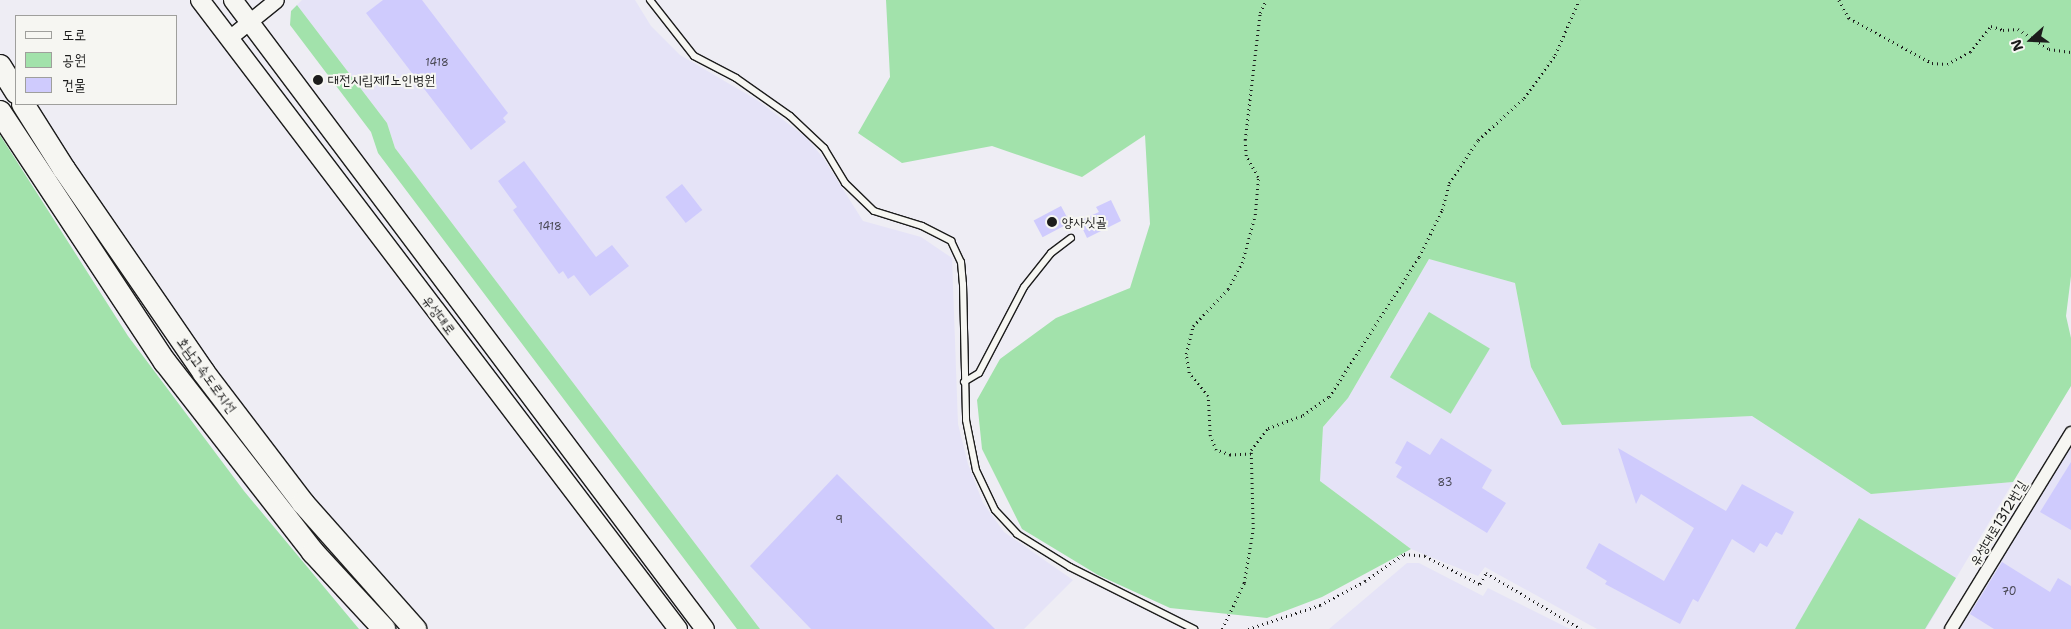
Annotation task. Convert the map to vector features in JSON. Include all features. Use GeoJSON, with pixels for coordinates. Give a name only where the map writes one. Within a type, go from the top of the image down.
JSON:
{"type":"FeatureCollection","features":[{"type":"Feature","properties":{"kind":"highway"},"geometry":{"type":"LineString","coordinates":[[0,66],[15,90]]}},
{"type":"Feature","properties":{"kind":"highway","name":"호남고속도로지선"},"geometry":{"type":"LineString","coordinates":[[24,105],[64,169],[204,373],[303,503],[415,629]]}},
{"type":"Feature","properties":{"kind":"highway","name":"호남고속도로지선"},"geometry":{"type":"LineString","coordinates":[[0,112],[165,362],[313,552],[384,629]]}},
{"type":"Feature","properties":{"kind":"main road","name":"유성대로"},"geometry":{"type":"LineString","coordinates":[[200,0],[678,629]]}},
{"type":"Feature","properties":{"kind":"main road","name":"유성대로"},"geometry":{"type":"LineString","coordinates":[[233,0],[705,629]]}},
{"type":"Feature","properties":{"kind":"street"},"geometry":{"type":"LineString","coordinates":[[229,38],[276,0]]}},
{"type":"Feature","properties":{"kind":"street","name":"유성대로1312번길"},"geometry":{"type":"LineString","coordinates":[[1952,629],[2071,433]]}},
{"type":"Feature","properties":{"kind":"lane"},"geometry":{"type":"LineString","coordinates":[[650,0],[694,56],[736,78],[790,116],[824,148],[846,183],[874,211],[922,226],[951,241],[961,262],[963,284],[966,420],[976,470],[995,510],[1017,534],[1070,567],[1194,629]]}},
{"type":"Feature","properties":{"kind":"lane"},"geometry":{"type":"LineString","coordinates":[[964,382],[979,372],[1024,287],[1052,253],[1071,238]]}},
{"type":"Feature","properties":{"kind":"path"},"geometry":{"type":"LineString","coordinates":[[1252,454],[1230,455],[1216,450],[1210,436],[1208,396],[1189,372],[1186,354],[1193,326],[1228,288],[1242,264],[1255,215],[1258,177],[1246,156],[1245,140],[1260,13],[1266,0]]}},
{"type":"Feature","properties":{"kind":"path"},"geometry":{"type":"LineString","coordinates":[[1222,629],[1244,583],[1252,529],[1252,450],[1268,428],[1303,415],[1329,397],[1418,257],[1442,210],[1449,183],[1478,140],[1524,98],[1556,55],[1579,0]]}},
{"type":"Feature","properties":{"kind":"path"},"geometry":{"type":"LineString","coordinates":[[1839,0],[1849,18],[1932,62],[1947,64],[1970,52],[1991,26],[2003,30],[2018,29],[2049,49],[2067,54],[2071,52]]}},
{"type":"Feature","properties":{"kind":"path"},"geometry":{"type":"LineString","coordinates":[[1248,629],[1320,605],[1365,581],[1404,554],[1425,556],[1480,584],[1486,573],[1581,629]]}},
{"type":"Feature","properties":{"kind":"shaded area"},"geometry":{"type":"Polygon","coordinates":[[[302,0],[635,0],[651,26],[680,55],[757,100],[807,138],[824,159],[863,221],[921,237],[952,258],[958,424],[968,464],[983,503],[1004,532],[1073,580],[1024,629],[760,629],[395,148],[387,123],[297,5],[302,0]]]}},
{"type":"Feature","properties":{"kind":"shaded area"},"geometry":{"type":"Polygon","coordinates":[[[1429,259],[1515,283],[1531,367],[1562,425],[1752,416],[1871,494],[2013,482],[1926,629],[1597,629],[1485,567],[1478,576],[1411,549],[1320,481],[1323,427],[1348,398],[1429,259]]]}},
{"type":"Feature","properties":{"kind":"shaded area"},"geometry":{"type":"Polygon","coordinates":[[[2071,435],[2071,629],[1955,629],[2071,435]]]}},
{"type":"Feature","properties":{"kind":"shaded area"},"geometry":{"type":"Polygon","coordinates":[[[1407,563],[1419,563],[1483,596],[1488,588],[1570,629],[1329,629],[1407,563]]]}},
{"type":"Feature","properties":{"kind":"green space"},"geometry":{"type":"Polygon","coordinates":[[[886,0],[2071,0],[2071,276],[2066,316],[2071,338],[2071,386],[2013,482],[1871,494],[1752,416],[1562,425],[1531,367],[1515,283],[1429,259],[1348,398],[1323,427],[1320,481],[1411,549],[1322,597],[1267,618],[1170,608],[1098,575],[1022,529],[982,449],[977,400],[1000,359],[1056,318],[1130,288],[1150,224],[1145,135],[1082,177],[992,146],[902,163],[858,133],[890,77],[886,0]]]}},
{"type":"Feature","properties":{"kind":"green space"},"geometry":{"type":"Polygon","coordinates":[[[297,5],[387,123],[395,148],[760,629],[737,629],[378,153],[371,132],[290,25],[291,11],[297,5]]]}},
{"type":"Feature","properties":{"kind":"green space"},"geometry":{"type":"Polygon","coordinates":[[[0,135],[128,336],[244,491],[359,629],[0,629],[0,135]]]}},
{"type":"Feature","properties":{"kind":"green space"},"geometry":{"type":"Polygon","coordinates":[[[1429,312],[1490,349],[1451,414],[1390,377],[1429,312]]]}},
{"type":"Feature","properties":{"kind":"green space"},"geometry":{"type":"Polygon","coordinates":[[[1859,518],[1956,578],[1925,629],[1795,629],[1859,518]]]}},
{"type":"Feature","properties":{"kind":"building"},"geometry":{"type":"Polygon","coordinates":[[[383,0],[422,0],[508,113],[503,118],[506,122],[471,150],[366,13],[383,0]]]}},
{"type":"Feature","properties":{"kind":"building"},"geometry":{"type":"Polygon","coordinates":[[[524,161],[596,257],[612,245],[629,266],[590,296],[574,275],[568,279],[563,271],[559,274],[513,210],[517,207],[498,181],[524,161]]]}},
{"type":"Feature","properties":{"kind":"building"},"geometry":{"type":"Polygon","coordinates":[[[682,184],[702,210],[686,223],[665,197],[682,184]]]}},
{"type":"Feature","properties":{"kind":"building"},"geometry":{"type":"Polygon","coordinates":[[[1111,200],[1121,221],[1087,238],[1079,221],[1099,212],[1096,207],[1111,200]]]}},
{"type":"Feature","properties":{"kind":"building","name":"양사싯골"},"geometry":{"type":"Polygon","coordinates":[[[1061,206],[1070,223],[1043,237],[1034,221],[1061,206]]]}},
{"type":"Feature","properties":{"kind":"building"},"geometry":{"type":"Polygon","coordinates":[[[1441,438],[1492,470],[1482,488],[1506,503],[1487,533],[1396,477],[1402,467],[1395,463],[1407,441],[1430,455],[1441,438]]]}},
{"type":"Feature","properties":{"kind":"building"},"geometry":{"type":"Polygon","coordinates":[[[1618,448],[1726,511],[1742,484],[1794,512],[1782,535],[1776,532],[1767,547],[1760,543],[1754,553],[1732,539],[1698,602],[1693,599],[1680,624],[1605,584],[1607,581],[1586,568],[1599,543],[1664,581],[1694,528],[1641,494],[1636,504],[1618,448]]]}},
{"type":"Feature","properties":{"kind":"building"},"geometry":{"type":"Polygon","coordinates":[[[2071,462],[2071,530],[2040,512],[2071,462]]]}},
{"type":"Feature","properties":{"kind":"building"},"geometry":{"type":"Polygon","coordinates":[[[837,474],[995,629],[811,629],[750,566],[837,474]]]}},
{"type":"Feature","properties":{"kind":"building"},"geometry":{"type":"Polygon","coordinates":[[[2002,562],[2050,592],[2058,578],[2071,586],[2071,629],[1994,629],[1970,614],[2002,562]]]}},
{"type":"Feature","properties":{"kind":"place","name":"대전시립제1노인병원"},"geometry":{"type":"Point","coordinates":[318,80]}},
{"type":"Feature","properties":{"kind":"place","name":"양사싯골"},"geometry":{"type":"Point","coordinates":[1052,222]}}]}
